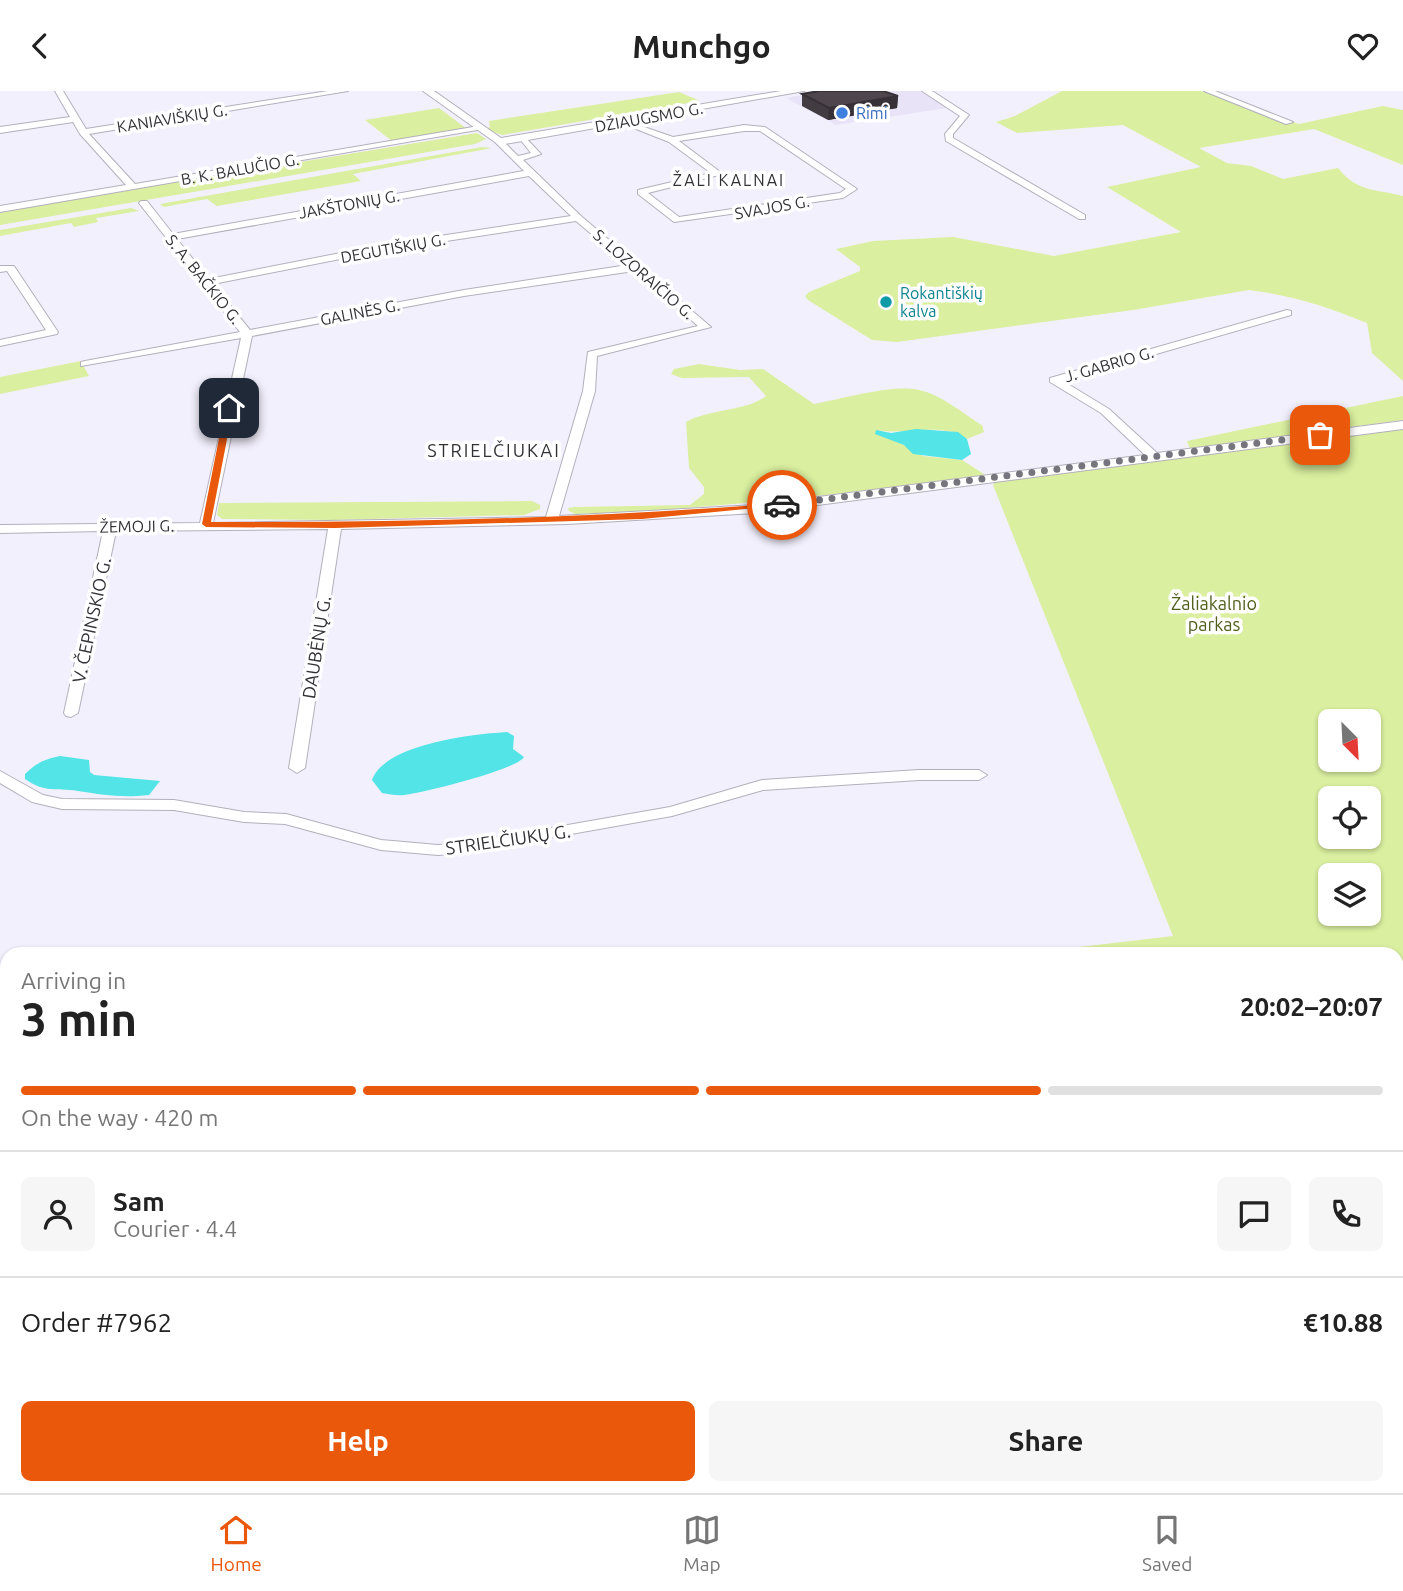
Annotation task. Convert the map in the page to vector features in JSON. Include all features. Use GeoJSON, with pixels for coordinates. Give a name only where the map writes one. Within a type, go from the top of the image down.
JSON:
{"type":"FeatureCollection","features":[{"type":"Feature","properties":{"kind":"street"},"geometry":{"type":"LineString","coordinates":[[59,91],[83,132],[133,187]]}},
{"type":"Feature","properties":{"kind":"street","name":"KANIAVIŠKIŲ G."},"geometry":{"type":"LineString","coordinates":[[83,132],[344,91]]}},
{"type":"Feature","properties":{"kind":"street","name":"S. LOZORAIČIO G."},"geometry":{"type":"LineString","coordinates":[[428,91],[499,142],[578,218],[706,327],[592,354],[589,391],[552,518]]}},
{"type":"Feature","properties":{"kind":"street","name":"DŽIAUGSMO G."},"geometry":{"type":"LineString","coordinates":[[499,142],[800,91]]}},
{"type":"Feature","properties":{"kind":"street"},"geometry":{"type":"LineString","coordinates":[[926,91],[965,115],[949,134],[949,139],[1082,217]]}},
{"type":"Feature","properties":{"kind":"street"},"geometry":{"type":"LineString","coordinates":[[1208,91],[1289,122]]}},
{"type":"Feature","properties":{"kind":"street"},"geometry":{"type":"LineString","coordinates":[[0,130],[74,119]]}},
{"type":"Feature","properties":{"kind":"street","name":"SVAJOS G."},"geometry":{"type":"LineString","coordinates":[[624,121],[671,139],[718,174],[641,192],[677,220],[842,195],[852,189],[762,129],[744,128],[671,139]]}},
{"type":"Feature","properties":{"kind":"street","name":"B. K. BALUČIO G."},"geometry":{"type":"LineString","coordinates":[[0,209],[479,129]]}},
{"type":"Feature","properties":{"kind":"street"},"geometry":{"type":"LineString","coordinates":[[516,159],[537,154],[523,138]]}},
{"type":"Feature","properties":{"kind":"street","name":"JAKŠTONIŲ G."},"geometry":{"type":"LineString","coordinates":[[170,237],[529,173]]}},
{"type":"Feature","properties":{"kind":"street","name":"S. A. BAČKIO G."},"geometry":{"type":"LineString","coordinates":[[144,203],[247,333],[206,524]]}},
{"type":"Feature","properties":{"kind":"street","name":"DEGUTIŠKIŲ G."},"geometry":{"type":"LineString","coordinates":[[208,282],[381,248],[578,218]]}},
{"type":"Feature","properties":{"kind":"street","name":"GALINĖS G."},"geometry":{"type":"LineString","coordinates":[[85,364],[464,293],[636,267]]}},
{"type":"Feature","properties":{"kind":"street"},"geometry":{"type":"LineString","coordinates":[[0,269],[10,268],[53,332],[0,343]]}},
{"type":"Feature","properties":{"kind":"street","name":"J. GABRIO G."},"geometry":{"type":"LineString","coordinates":[[1154,457],[1105,411],[1054,380],[1287,313]]}},
{"type":"Feature","properties":{"kind":"street","name":"ŽEMOJI G."},"geometry":{"type":"LineString","coordinates":[[0,529],[206,524],[335,525],[642,517],[756,509],[1403,425]]}},
{"type":"Feature","properties":{"kind":"street","name":"DAUBĖNŲ G."},"geometry":{"type":"LineString","coordinates":[[297,768],[335,525]]}},
{"type":"Feature","properties":{"kind":"street","name":"V. ČEPINSKIO G."},"geometry":{"type":"LineString","coordinates":[[71,713],[110,527]]}},
{"type":"Feature","properties":{"kind":"street","name":"STRIELČIUKŲ G."},"geometry":{"type":"LineString","coordinates":[[0,776],[38,799],[62,804],[174,805],[244,817],[286,819],[382,845],[438,850],[465,848],[672,811],[762,785],[919,775],[979,775]]}},
{"type":"Feature","properties":{"kind":"shaded area"},"geometry":{"type":"Polygon","coordinates":[[[827,91],[920,91],[947,108],[836,125],[786,98],[827,91]]]}},
{"type":"Feature","properties":{"kind":"green space"},"geometry":{"type":"Polygon","coordinates":[[[1062,91],[1201,91],[1299,124],[1383,106],[1403,110],[1403,165],[1314,129],[1199,148],[1227,163],[1251,166],[1283,179],[1338,168],[1360,186],[1403,196],[1403,381],[1372,353],[1367,323],[1310,302],[1249,290],[1133,310],[897,342],[872,340],[808,300],[805,296],[809,292],[860,271],[860,267],[836,249],[873,241],[953,237],[1054,256],[1181,232],[1107,187],[1201,167],[1123,125],[1017,133],[996,122],[1015,116],[1062,91]]]}},
{"type":"Feature","properties":{"kind":"green space"},"geometry":{"type":"Polygon","coordinates":[[[679,92],[700,101],[502,135],[486,129],[490,127],[489,121],[679,92]]]}},
{"type":"Feature","properties":{"kind":"green space"},"geometry":{"type":"Polygon","coordinates":[[[439,108],[467,129],[392,141],[365,120],[439,108]]]}},
{"type":"Feature","properties":{"kind":"green space"},"geometry":{"type":"Polygon","coordinates":[[[477,133],[486,139],[475,144],[0,225],[0,211],[477,133]]]}},
{"type":"Feature","properties":{"kind":"green space"},"geometry":{"type":"Polygon","coordinates":[[[482,147],[492,148],[353,174],[361,181],[217,206],[207,199],[164,207],[160,204],[482,147]]]}},
{"type":"Feature","properties":{"kind":"green space"},"geometry":{"type":"Polygon","coordinates":[[[131,208],[139,211],[96,218],[98,222],[74,227],[71,223],[0,236],[0,230],[131,208]]]}},
{"type":"Feature","properties":{"kind":"green space"},"geometry":{"type":"Polygon","coordinates":[[[81,361],[89,376],[0,394],[0,377],[81,361]]]}},
{"type":"Feature","properties":{"kind":"green space"},"geometry":{"type":"Polygon","coordinates":[[[699,364],[740,370],[763,369],[814,404],[890,389],[913,389],[931,394],[982,425],[984,432],[967,439],[946,431],[877,430],[923,456],[962,460],[987,476],[730,504],[627,512],[575,514],[569,511],[568,508],[575,507],[690,505],[704,494],[704,487],[689,468],[686,422],[749,405],[766,396],[749,377],[682,378],[671,374],[674,369],[699,364]]]}},
{"type":"Feature","properties":{"kind":"green space"},"geometry":{"type":"Polygon","coordinates":[[[1403,396],[1403,420],[1190,449],[1187,441],[1403,396]]]}},
{"type":"Feature","properties":{"kind":"green space","name":"Žaliakalnio parkas"},"geometry":{"type":"Polygon","coordinates":[[[1403,429],[1403,947],[1080,947],[1173,936],[993,485],[996,481],[1403,429]]]}},
{"type":"Feature","properties":{"kind":"green space"},"geometry":{"type":"Polygon","coordinates":[[[532,501],[540,505],[540,509],[524,515],[334,520],[222,519],[217,515],[219,503],[532,501]]]}},
{"type":"Feature","properties":{"kind":"water"},"geometry":{"type":"Polygon","coordinates":[[[916,429],[958,432],[967,439],[971,454],[962,460],[913,454],[904,445],[875,434],[876,430],[891,433],[916,429]]]}},
{"type":"Feature","properties":{"kind":"water"},"geometry":{"type":"Polygon","coordinates":[[[507,732],[514,736],[513,749],[524,757],[505,768],[448,786],[401,795],[382,793],[372,780],[380,768],[411,750],[431,743],[473,735],[507,732]]]}},
{"type":"Feature","properties":{"kind":"water"},"geometry":{"type":"Polygon","coordinates":[[[60,756],[89,760],[90,772],[94,775],[160,781],[149,795],[121,796],[45,788],[25,779],[25,774],[37,764],[60,756]]]}},
{"type":"Feature","properties":{"kind":"building"},"geometry":{"type":"Polygon","coordinates":[[[819,91],[883,91],[898,96],[829,108],[802,94],[819,91]]]}},
{"type":"Feature","properties":{"kind":"way so far"},"geometry":{"type":"LineString","coordinates":[[782,505],[1320,435]]}},
{"type":"Feature","properties":{"kind":"place","name":"Rimi"},"geometry":{"type":"Point","coordinates":[842,113]}},
{"type":"Feature","properties":{"kind":"place","name":"Rokantiškių kalva"},"geometry":{"type":"Point","coordinates":[886,302]}},
{"type":"Feature","properties":{"kind":"district","name":"ŽALI KALNAI"},"geometry":{"type":"Point","coordinates":[729,180]}},
{"type":"Feature","properties":{"kind":"district","name":"STRIELČIUKAI"},"geometry":{"type":"Point","coordinates":[494,450]}},
{"type":"Feature","properties":{"kind":"route"},"geometry":{"type":"LineString","coordinates":[[229,408],[206,524],[335,525],[642,517],[782,505]]}}]}
